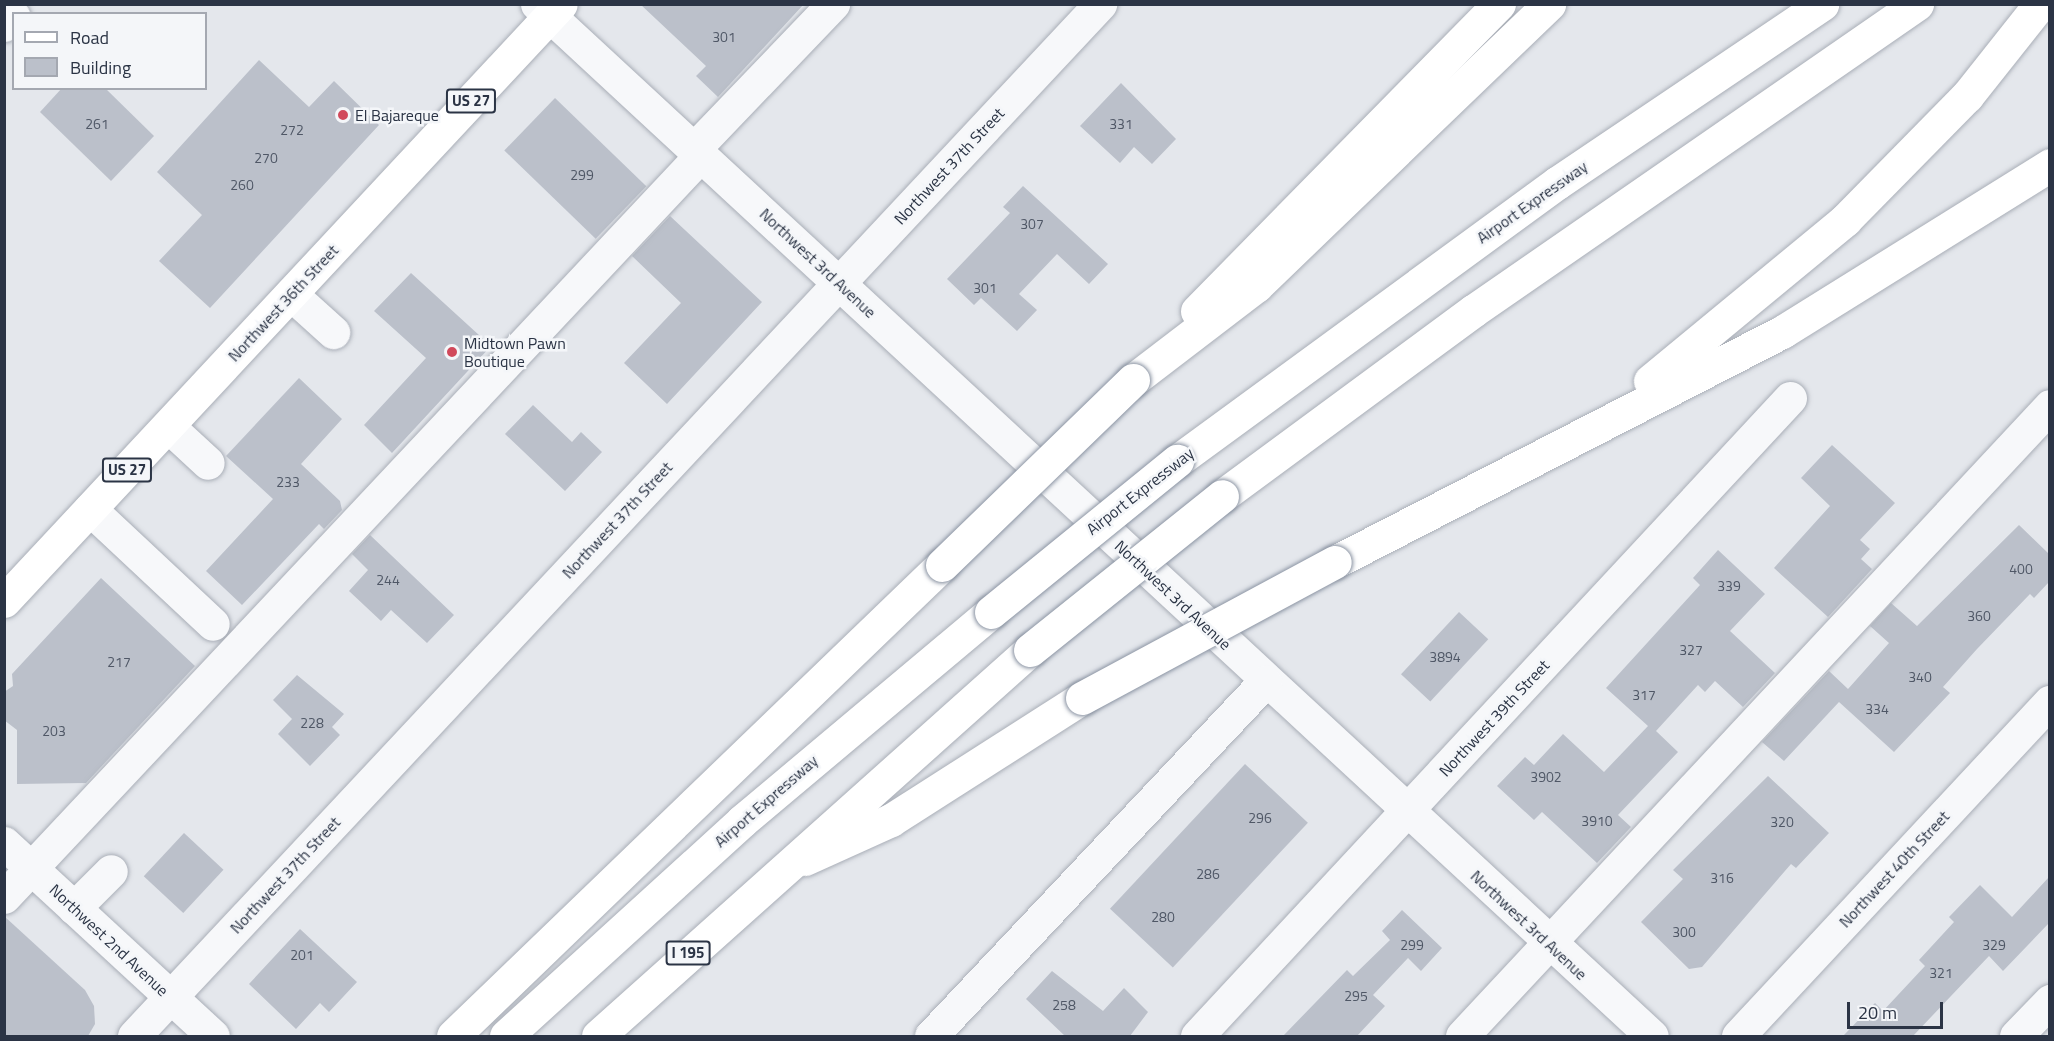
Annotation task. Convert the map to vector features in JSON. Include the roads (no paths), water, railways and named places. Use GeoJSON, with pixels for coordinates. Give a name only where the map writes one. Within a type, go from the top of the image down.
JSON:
{"type":"FeatureCollection","features":[{"type":"Feature","properties":{"kind":"main road"},"geometry":{"type":"LineString","coordinates":[[453,1036],[1133,380],[1499,4]]}},
{"type":"Feature","properties":{"kind":"main road"},"geometry":{"type":"LineString","coordinates":[[1133,380],[1256,286],[1549,4]]}},
{"type":"Feature","properties":{"kind":"main road","name":"Airport Expressway"},"geometry":{"type":"LineString","coordinates":[[506,1036],[742,821],[991,612],[1177,461],[1548,190],[1822,4]]}},
{"type":"Feature","properties":{"kind":"main road"},"geometry":{"type":"LineString","coordinates":[[778,870],[1030,650],[1222,496],[1483,304],[1917,4]]}},
{"type":"Feature","properties":{"kind":"main road"},"geometry":{"type":"LineString","coordinates":[[1591,426],[1779,279],[1908,159],[1967,96],[2040,4]]}},
{"type":"Feature","properties":{"kind":"main road","name":"Northwest 36th Street"},"geometry":{"type":"LineString","coordinates":[[8,589],[90,509],[291,294],[549,8]]}},
{"type":"Feature","properties":{"kind":"main road"},"geometry":{"type":"LineString","coordinates":[[778,870],[891,820],[1082,699],[1591,426],[1782,332],[2049,165]]}},
{"type":"Feature","properties":{"kind":"main road","name":"I 195"},"geometry":{"type":"LineString","coordinates":[[598,1036],[778,870]]}},
{"type":"Feature","properties":{"kind":"street"},"geometry":{"type":"LineString","coordinates":[[4,897],[833,4]]}},
{"type":"Feature","properties":{"kind":"street","name":"Northwest 37th Street"},"geometry":{"type":"LineString","coordinates":[[134,1036],[1100,4]]}},
{"type":"Feature","properties":{"kind":"street","name":"Northwest 3rd Avenue"},"geometry":{"type":"LineString","coordinates":[[549,8],[697,152],[840,282],[1265,681],[1652,1036]]}},
{"type":"Feature","properties":{"kind":"street"},"geometry":{"type":"LineString","coordinates":[[291,294],[333,332]]}},
{"type":"Feature","properties":{"kind":"street","name":"Northwest 39th Street"},"geometry":{"type":"LineString","coordinates":[[1197,1036],[1408,812],[1790,398]]}},
{"type":"Feature","properties":{"kind":"street"},"geometry":{"type":"LineString","coordinates":[[1462,1036],[2049,406]]}},
{"type":"Feature","properties":{"kind":"street"},"geometry":{"type":"LineString","coordinates":[[168,426],[208,463]]}},
{"type":"Feature","properties":{"kind":"street"},"geometry":{"type":"LineString","coordinates":[[90,509],[213,624]]}},
{"type":"Feature","properties":{"kind":"street"},"geometry":{"type":"LineString","coordinates":[[931,1036],[1265,681]]}},
{"type":"Feature","properties":{"kind":"street","name":"Northwest 40th Street"},"geometry":{"type":"LineString","coordinates":[[1738,1036],[2049,702]]}},
{"type":"Feature","properties":{"kind":"street","name":"Northwest 2nd Avenue"},"geometry":{"type":"LineString","coordinates":[[4,843],[213,1036]]}},
{"type":"Feature","properties":{"kind":"street"},"geometry":{"type":"LineString","coordinates":[[74,908],[111,871]]}},
{"type":"Feature","properties":{"kind":"street"},"geometry":{"type":"LineString","coordinates":[[2016,1036],[2049,1001]]}},
{"type":"Feature","properties":{"kind":"place","name":"El Bajareque"},"geometry":{"type":"Point","coordinates":[343,115]}},
{"type":"Feature","properties":{"kind":"place","name":"Midtown Pawn Boutique"},"geometry":{"type":"Point","coordinates":[452,352]}}]}
